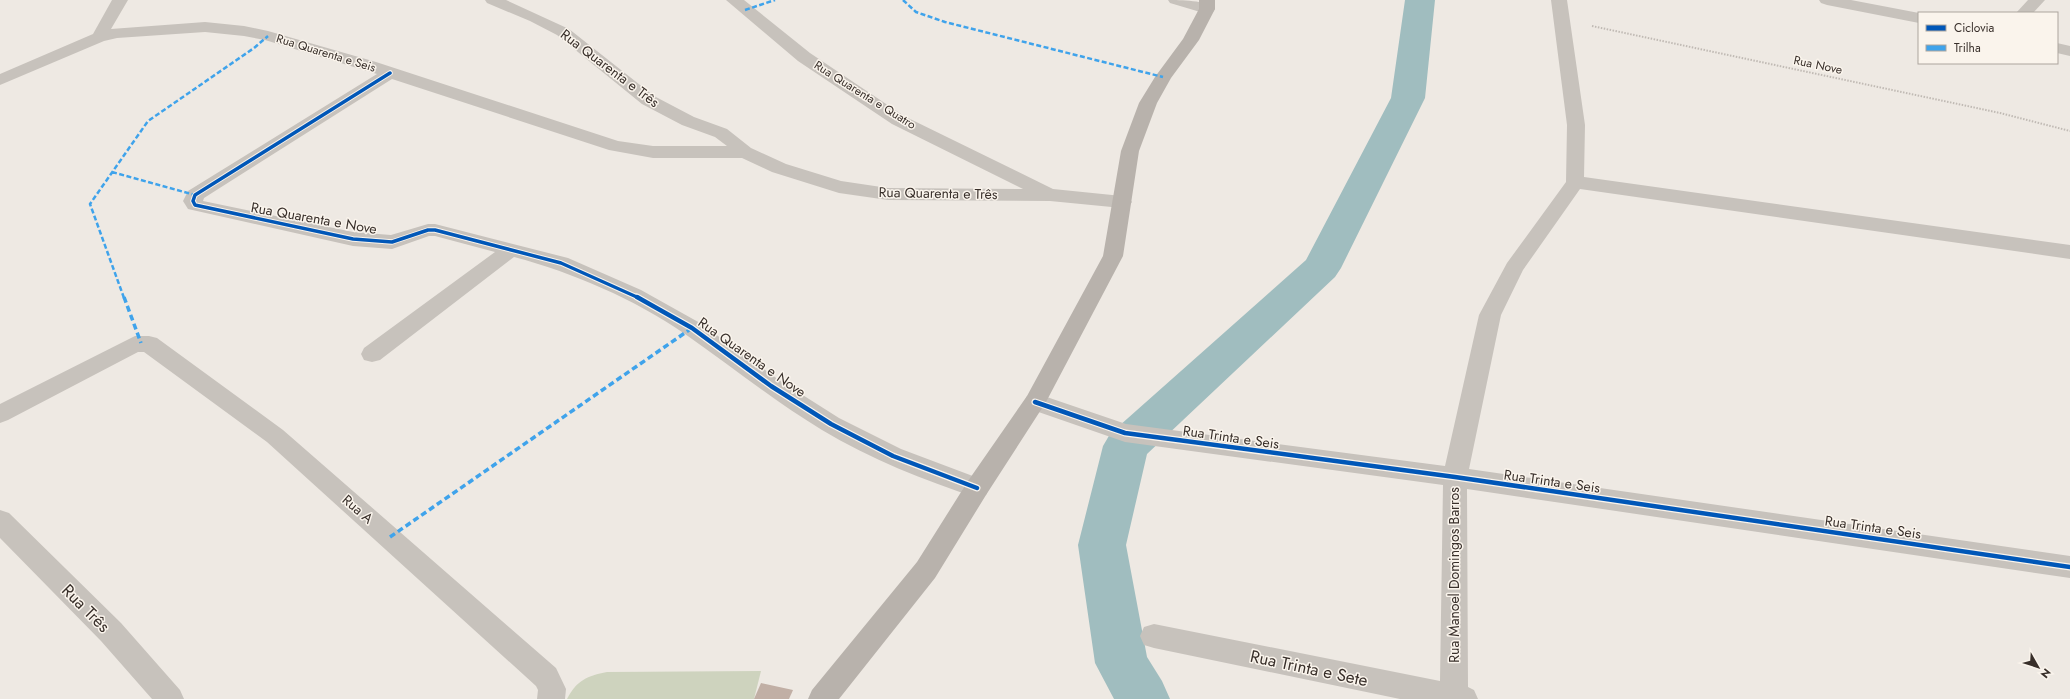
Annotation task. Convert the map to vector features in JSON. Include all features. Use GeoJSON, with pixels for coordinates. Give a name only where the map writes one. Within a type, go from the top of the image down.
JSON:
{"type":"FeatureCollection","features":[{"type":"Feature","properties":{"kind":"street"},"geometry":{"type":"LineString","coordinates":[[99,37],[120,0]]}},
{"type":"Feature","properties":{"kind":"street","name":"Rua Quarenta e Três"},"geometry":{"type":"LineString","coordinates":[[493,0],[563,32],[648,100],[688,121],[721,134],[745,152],[779,168],[839,187],[888,194],[1050,194],[1122,202]]}},
{"type":"Feature","properties":{"kind":"street","name":"Rua Quarenta e Quatro"},"geometry":{"type":"LineString","coordinates":[[734,0],[804,57],[898,120],[1050,194]]}},
{"type":"Feature","properties":{"kind":"street"},"geometry":{"type":"LineString","coordinates":[[822,699],[926,570],[977,488],[1035,402],[1113,256],[1130,151],[1148,103],[1163,77],[1191,40],[1207,5],[1176,0]]}},
{"type":"Feature","properties":{"kind":"street"},"geometry":{"type":"LineString","coordinates":[[1827,0],[1918,18]]}},
{"type":"Feature","properties":{"kind":"street"},"geometry":{"type":"LineString","coordinates":[[2025,12],[2037,0]]}},
{"type":"Feature","properties":{"kind":"street"},"geometry":{"type":"LineString","coordinates":[[1560,10],[1576,125],[1575,182],[2070,252]]}},
{"type":"Feature","properties":{"kind":"street","name":"Rua Quarenta e Seis"},"geometry":{"type":"LineString","coordinates":[[0,80],[99,37],[117,34],[205,27],[244,31],[268,36],[390,72],[615,146],[653,152],[745,152]]}},
{"type":"Feature","properties":{"kind":"street"},"geometry":{"type":"LineString","coordinates":[[2058,48],[2070,51]]}},
{"type":"Feature","properties":{"kind":"street","name":"Rua Quarenta e Nove"},"geometry":{"type":"LineString","coordinates":[[390,72],[195,195],[193,201],[195,205],[202,208],[353,239],[392,242],[428,230],[435,230],[561,263],[634,295],[692,328],[771,386],[831,424],[894,456],[977,488]]}},
{"type":"Feature","properties":{"kind":"street","name":"Rua Manoel Domingos Barros"},"geometry":{"type":"LineString","coordinates":[[1457,699],[1455,478],[1490,315],[1514,268],[1549,221],[1575,182]]}},
{"type":"Feature","properties":{"kind":"street"},"geometry":{"type":"LineString","coordinates":[[372,354],[511,250]]}},
{"type":"Feature","properties":{"kind":"street","name":"Rua A"},"geometry":{"type":"LineString","coordinates":[[0,414],[135,344],[149,344],[276,436],[546,677],[552,689],[551,699]]}},
{"type":"Feature","properties":{"kind":"street","name":"Rua Trinta e Seis"},"geometry":{"type":"LineString","coordinates":[[1035,402],[1125,434],[1455,478],[2070,567]]}},
{"type":"Feature","properties":{"kind":"street","name":"Rua Três"},"geometry":{"type":"LineString","coordinates":[[0,520],[8,530],[111,632],[170,699]]}},
{"type":"Feature","properties":{"kind":"street","name":"Rua Trinta e Sete"},"geometry":{"type":"LineString","coordinates":[[1154,636],[1457,699]]}},
{"type":"Feature","properties":{"kind":"green space"},"geometry":{"type":"Polygon","coordinates":[[[761,671],[754,699],[567,699],[575,687],[583,680],[594,675],[607,672],[761,671]]]}},
{"type":"Feature","properties":{"kind":"building"},"geometry":{"type":"Polygon","coordinates":[[[761,683],[793,690],[789,699],[754,699],[761,683]]]}},
{"type":"Feature","properties":{"kind":"waterway"},"geometry":{"type":"LineString","coordinates":[[1143,699],[1122,663],[1102,545],[1126,446],[1321,268],[1408,98],[1420,0]]}},
{"type":"Feature","properties":{"kind":"marked path"},"geometry":{"type":"LineString","coordinates":[[745,10],[775,0]]}},
{"type":"Feature","properties":{"kind":"marked path"},"geometry":{"type":"LineString","coordinates":[[903,0],[916,12],[945,22],[1163,77]]}},
{"type":"Feature","properties":{"kind":"marked path"},"geometry":{"type":"LineString","coordinates":[[141,343],[90,204],[148,121],[254,48],[268,36]]}},
{"type":"Feature","properties":{"kind":"marked path"},"geometry":{"type":"LineString","coordinates":[[112,172],[195,195]]}},
{"type":"Feature","properties":{"kind":"marked path"},"geometry":{"type":"LineString","coordinates":[[390,537],[692,328]]}},
{"type":"Feature","properties":{"kind":"cycle path"},"geometry":{"type":"LineString","coordinates":[[390,73],[195,195],[193,201],[195,205],[353,239],[392,242],[428,230],[435,230],[561,263],[634,295],[692,328],[771,386],[831,424],[893,456],[977,488]]}},
{"type":"Feature","properties":{"kind":"cycle path"},"geometry":{"type":"LineString","coordinates":[[1035,402],[1125,433],[1455,477],[2070,567]]}}]}
